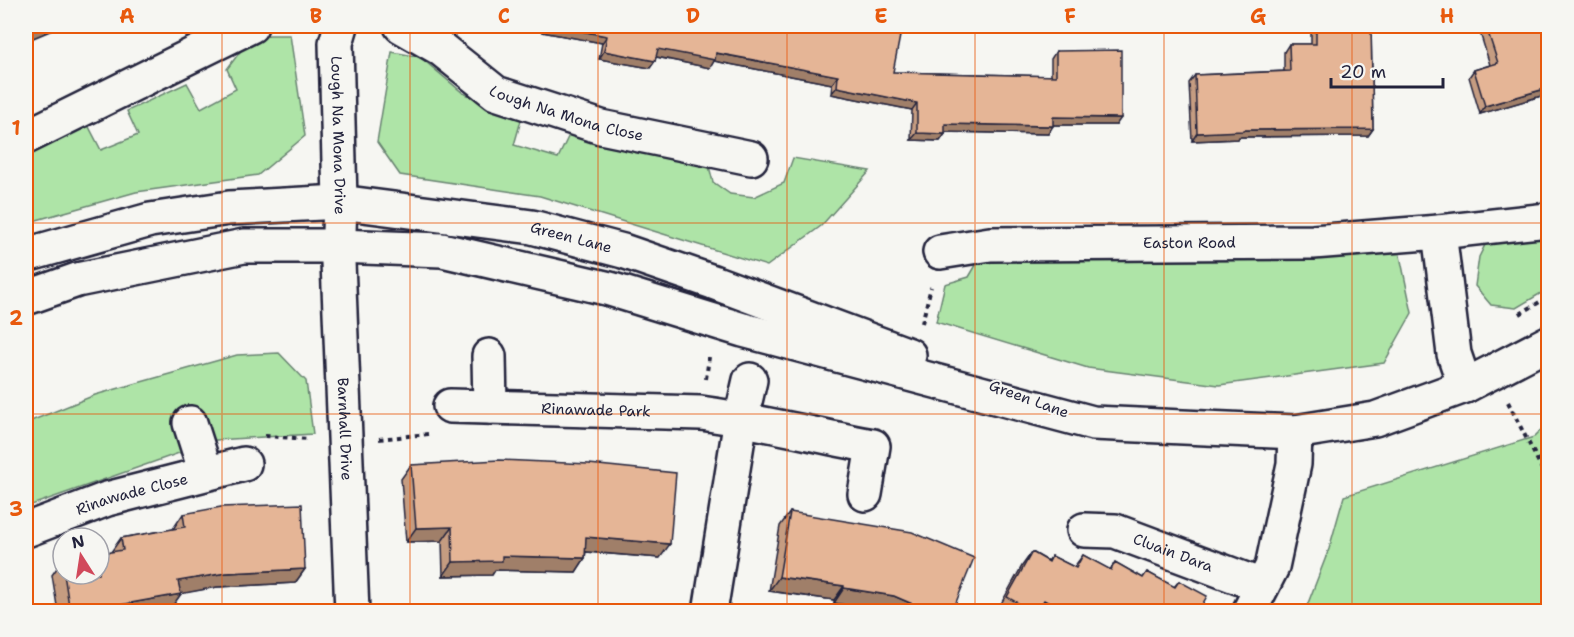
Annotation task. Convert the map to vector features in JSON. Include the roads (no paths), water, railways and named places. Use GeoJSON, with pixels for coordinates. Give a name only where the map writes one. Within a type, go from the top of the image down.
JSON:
{"type":"FeatureCollection","features":[{"type":"Feature","properties":{"kind":"street"},"geometry":{"type":"LineString","coordinates":[[26,137],[251,26]]}},
{"type":"Feature","properties":{"kind":"street","name":"Lough Na Mona Drive"},"geometry":{"type":"LineString","coordinates":[[338,246],[340,201],[336,43],[341,26]]}},
{"type":"Feature","properties":{"kind":"street","name":"Lough Na Mona Close"},"geometry":{"type":"LineString","coordinates":[[401,26],[441,49],[496,93],[601,127],[751,158]]}},
{"type":"Feature","properties":{"kind":"street"},"geometry":{"type":"LineString","coordinates":[[340,201],[373,223],[493,239],[610,289]]}},
{"type":"Feature","properties":{"kind":"street","name":"Green Lane"},"geometry":{"type":"LineString","coordinates":[[30,253],[150,220],[229,208],[340,201],[532,226],[623,251],[713,282],[1093,423]]}},
{"type":"Feature","properties":{"kind":"street","name":"Easton Road"},"geometry":{"type":"LineString","coordinates":[[940,252],[990,244],[1313,242],[1548,220]]}},
{"type":"Feature","properties":{"kind":"street"},"geometry":{"type":"LineString","coordinates":[[30,253],[140,241],[216,229],[291,223],[338,246]]}},
{"type":"Feature","properties":{"kind":"street"},"geometry":{"type":"LineString","coordinates":[[1439,232],[1454,354],[1464,386]]}},
{"type":"Feature","properties":{"kind":"street","name":"Green Lane"},"geometry":{"type":"LineString","coordinates":[[26,298],[77,280],[244,246],[338,246],[442,250],[610,289],[743,330],[1093,423],[1295,432],[1375,418],[1464,386],[1548,343]]}},
{"type":"Feature","properties":{"kind":"street","name":"Barnhall Drive"},"geometry":{"type":"LineString","coordinates":[[338,246],[352,612]]}},
{"type":"Feature","properties":{"kind":"street"},"geometry":{"type":"LineString","coordinates":[[489,356],[490,407]]}},
{"type":"Feature","properties":{"kind":"street"},"geometry":{"type":"LineString","coordinates":[[710,612],[741,419],[750,380]]}},
{"type":"Feature","properties":{"kind":"street","name":"Rinawade Park"},"geometry":{"type":"LineString","coordinates":[[450,406],[701,412],[873,446],[865,494]]}},
{"type":"Feature","properties":{"kind":"street","name":"Rinawade Close"},"geometry":{"type":"LineString","coordinates":[[190,423],[206,473]]}},
{"type":"Feature","properties":{"kind":"street","name":"Cluain Dara"},"geometry":{"type":"LineString","coordinates":[[1084,530],[1115,531],[1255,599],[1272,567],[1294,465],[1295,432]]}},
{"type":"Feature","properties":{"kind":"street","name":"Rinawade Close"},"geometry":{"type":"LineString","coordinates":[[26,530],[107,499],[243,464]]}}]}
